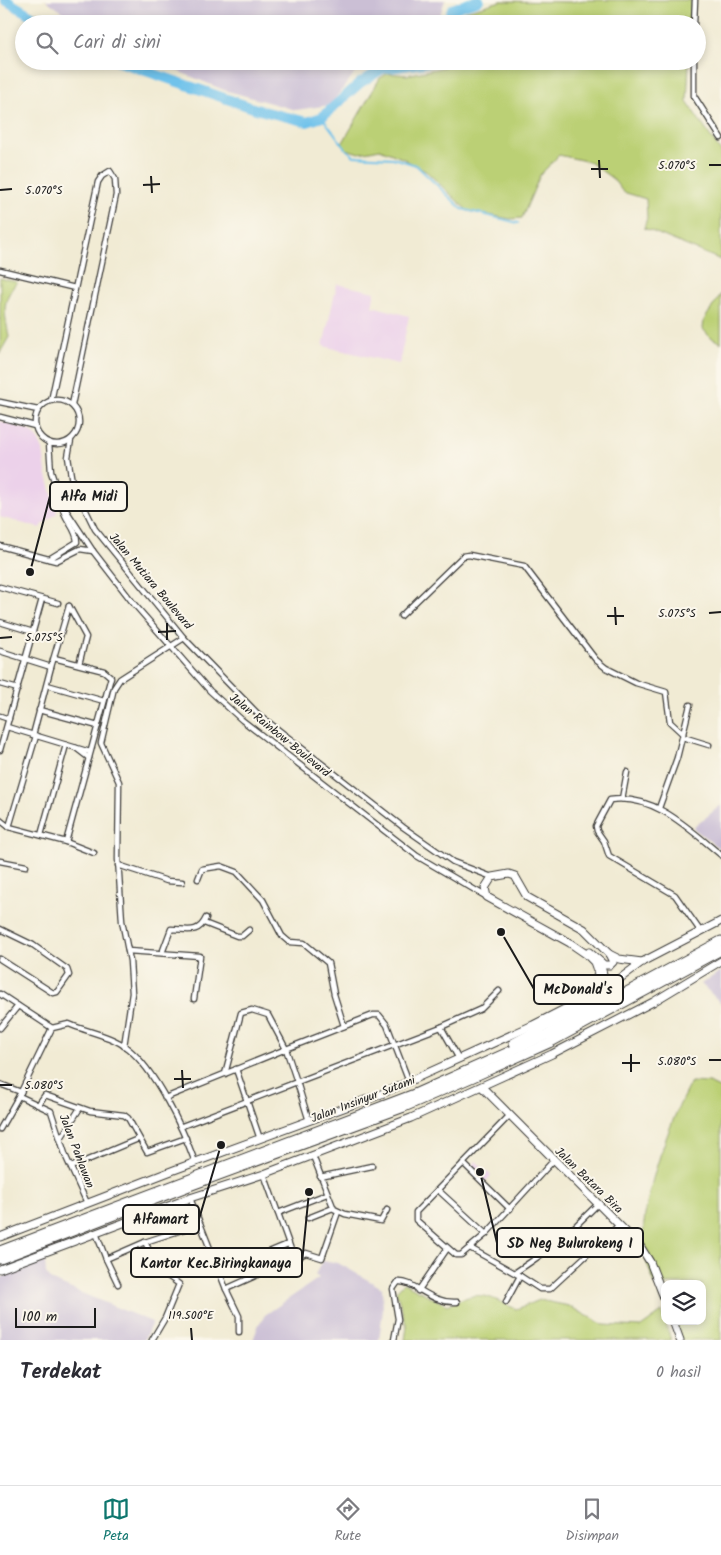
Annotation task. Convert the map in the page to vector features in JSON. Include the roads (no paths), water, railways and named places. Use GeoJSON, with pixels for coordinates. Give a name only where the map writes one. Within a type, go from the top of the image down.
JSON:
{"type":"FeatureCollection","features":[{"type":"Feature","properties":{"kind":"highway","name":"Jalan Insinyur Sutami"},"geometry":{"type":"LineString","coordinates":[[0,1251],[412,1095],[579,1018],[721,941]]}},
{"type":"Feature","properties":{"kind":"highway","name":"Jalan Insinyur Sutami"},"geometry":{"type":"LineString","coordinates":[[0,1259],[189,1186],[404,1107],[557,1039],[721,950]]}},
{"type":"Feature","properties":{"kind":"highway"},"geometry":{"type":"LineString","coordinates":[[412,1095],[427,1083],[526,1037],[600,995]]}},
{"type":"Feature","properties":{"kind":"street"},"geometry":{"type":"LineString","coordinates":[[694,15],[695,0]]}},
{"type":"Feature","properties":{"kind":"street"},"geometry":{"type":"LineString","coordinates":[[694,70],[694,96],[721,138]]}},
{"type":"Feature","properties":{"kind":"street"},"geometry":{"type":"LineString","coordinates":[[51,400],[98,182],[102,176],[110,171],[115,179],[116,195],[72,405]]}},
{"type":"Feature","properties":{"kind":"street"},"geometry":{"type":"LineString","coordinates":[[0,270],[75,288]]}},
{"type":"Feature","properties":{"kind":"street"},"geometry":{"type":"LineString","coordinates":[[51,400],[62,400],[72,405],[80,420],[78,431],[71,440],[60,444],[49,443],[40,436],[35,426],[38,410],[51,400]]}},
{"type":"Feature","properties":{"kind":"street"},"geometry":{"type":"LineString","coordinates":[[0,402],[38,410]]}},
{"type":"Feature","properties":{"kind":"street"},"geometry":{"type":"LineString","coordinates":[[0,418],[35,426]]}},
{"type":"Feature","properties":{"kind":"street","name":"Jalan Mutiara Boulevard"},"geometry":{"type":"LineString","coordinates":[[71,440],[68,457],[72,482],[95,529],[184,638],[258,714]]}},
{"type":"Feature","properties":{"kind":"street","name":"Jalan Rainbow Boulevard"},"geometry":{"type":"LineString","coordinates":[[49,443],[51,472],[62,504],[93,551],[134,604],[210,690],[242,720],[417,856],[487,898]]}},
{"type":"Feature","properties":{"kind":"street"},"geometry":{"type":"LineString","coordinates":[[49,559],[77,542],[76,534],[63,511],[62,504]]}},
{"type":"Feature","properties":{"kind":"street","name":"Jalan Mutiara Boulevard"},"geometry":{"type":"LineString","coordinates":[[0,546],[59,560],[80,549],[93,551]]}},
{"type":"Feature","properties":{"kind":"street"},"geometry":{"type":"LineString","coordinates":[[401,616],[464,556],[469,555],[524,566],[596,660],[606,668],[636,683],[666,692],[670,722],[683,736],[709,745]]}},
{"type":"Feature","properties":{"kind":"street"},"geometry":{"type":"LineString","coordinates":[[0,587],[58,603]]}},
{"type":"Feature","properties":{"kind":"street"},"geometry":{"type":"LineString","coordinates":[[0,749],[42,599]]}},
{"type":"Feature","properties":{"kind":"street"},"geometry":{"type":"LineString","coordinates":[[9,827],[34,736],[39,710],[69,606],[86,637],[79,664]]}},
{"type":"Feature","properties":{"kind":"street"},"geometry":{"type":"LineString","coordinates":[[0,622],[33,632]]}},
{"type":"Feature","properties":{"kind":"street"},"geometry":{"type":"LineString","coordinates":[[124,1046],[132,992],[128,951],[122,922],[118,865],[119,782],[102,747],[102,735],[114,688],[120,679],[184,638]]}},
{"type":"Feature","properties":{"kind":"street"},"geometry":{"type":"LineString","coordinates":[[0,651],[51,667]]}},
{"type":"Feature","properties":{"kind":"street"},"geometry":{"type":"LineString","coordinates":[[54,658],[110,674],[98,726],[66,842]]}},
{"type":"Feature","properties":{"kind":"street"},"geometry":{"type":"LineString","coordinates":[[0,684],[18,689]]}},
{"type":"Feature","properties":{"kind":"street"},"geometry":{"type":"LineString","coordinates":[[47,685],[104,701]]}},
{"type":"Feature","properties":{"kind":"street"},"geometry":{"type":"LineString","coordinates":[[659,808],[683,736],[690,705]]}},
{"type":"Feature","properties":{"kind":"street"},"geometry":{"type":"LineString","coordinates":[[39,710],[98,726]]}},
{"type":"Feature","properties":{"kind":"street","name":"Jalan Rainbow Boulevard"},"geometry":{"type":"LineString","coordinates":[[258,714],[410,832],[453,862],[492,877]]}},
{"type":"Feature","properties":{"kind":"street"},"geometry":{"type":"LineString","coordinates":[[0,716],[9,719]]}},
{"type":"Feature","properties":{"kind":"street"},"geometry":{"type":"LineString","coordinates":[[7,727],[90,752]]}},
{"type":"Feature","properties":{"kind":"street"},"geometry":{"type":"LineString","coordinates":[[41,835],[66,745]]}},
{"type":"Feature","properties":{"kind":"street"},"geometry":{"type":"LineString","coordinates":[[76,748],[89,758]]}},
{"type":"Feature","properties":{"kind":"street"},"geometry":{"type":"LineString","coordinates":[[622,799],[627,772]]}},
{"type":"Feature","properties":{"kind":"street"},"geometry":{"type":"LineString","coordinates":[[700,932],[675,895],[608,854],[604,841],[596,831],[596,826],[608,802],[622,799],[638,800],[659,808],[721,854]]}},
{"type":"Feature","properties":{"kind":"street"},"geometry":{"type":"LineString","coordinates":[[0,820],[9,827],[66,842],[94,853]]}},
{"type":"Feature","properties":{"kind":"street"},"geometry":{"type":"LineString","coordinates":[[0,861],[26,866]]}},
{"type":"Feature","properties":{"kind":"street"},"geometry":{"type":"LineString","coordinates":[[118,865],[167,881],[182,882]]}},
{"type":"Feature","properties":{"kind":"street"},"geometry":{"type":"LineString","coordinates":[[198,879],[202,869],[211,866],[233,869],[243,877],[265,904],[282,936],[289,942],[304,943],[328,963],[334,994],[344,1026]]}},
{"type":"Feature","properties":{"kind":"street"},"geometry":{"type":"LineString","coordinates":[[0,1237],[409,1082],[561,1012],[582,1000],[593,990],[598,973],[594,962],[570,943],[487,898],[485,888],[492,877],[509,874],[515,876],[527,896],[579,925],[613,958],[610,964],[604,965],[580,946],[570,943]]}},
{"type":"Feature","properties":{"kind":"street"},"geometry":{"type":"LineString","coordinates":[[162,954],[171,929],[195,930],[205,920],[237,936],[242,936],[249,930]]}},
{"type":"Feature","properties":{"kind":"street"},"geometry":{"type":"LineString","coordinates":[[600,995],[642,962],[721,922]]}},
{"type":"Feature","properties":{"kind":"street"},"geometry":{"type":"LineString","coordinates":[[0,929],[33,945],[67,969],[69,975],[57,992],[53,993],[0,959]]}},
{"type":"Feature","properties":{"kind":"street"},"geometry":{"type":"LineString","coordinates":[[128,951],[201,957],[194,999]]}},
{"type":"Feature","properties":{"kind":"street"},"geometry":{"type":"LineString","coordinates":[[609,954],[619,959],[642,962]]}},
{"type":"Feature","properties":{"kind":"street"},"geometry":{"type":"LineString","coordinates":[[0,1270],[190,1198],[313,1156],[411,1118],[482,1087],[628,1015],[721,961]]}},
{"type":"Feature","properties":{"kind":"street"},"geometry":{"type":"LineString","coordinates":[[600,962],[604,978],[600,995]]}},
{"type":"Feature","properties":{"kind":"street"},"geometry":{"type":"LineString","coordinates":[[182,1126],[441,1028],[481,1010],[499,991]]}},
{"type":"Feature","properties":{"kind":"street"},"geometry":{"type":"LineString","coordinates":[[0,994],[52,1028],[68,1024],[124,1046],[148,1072],[165,1098],[182,1126],[195,1162]]}},
{"type":"Feature","properties":{"kind":"street"},"geometry":{"type":"LineString","coordinates":[[0,1028],[18,1006]]}},
{"type":"Feature","properties":{"kind":"street"},"geometry":{"type":"LineString","coordinates":[[225,1074],[240,1014],[244,1011],[252,1010],[268,1015],[286,1049],[309,1121]]}},
{"type":"Feature","properties":{"kind":"street"},"geometry":{"type":"LineString","coordinates":[[165,1098],[373,1015],[379,1015],[387,1025],[409,1082]]}},
{"type":"Feature","properties":{"kind":"street"},"geometry":{"type":"LineString","coordinates":[[0,1129],[20,1094],[52,1028]]}},
{"type":"Feature","properties":{"kind":"street"},"geometry":{"type":"LineString","coordinates":[[441,1028],[460,1059]]}},
{"type":"Feature","properties":{"kind":"street"},"geometry":{"type":"LineString","coordinates":[[236,1069],[260,1139]]}},
{"type":"Feature","properties":{"kind":"street","name":"Jalan Pahlawan"},"geometry":{"type":"LineString","coordinates":[[0,1084],[51,1111],[71,1167],[87,1203]]}},
{"type":"Feature","properties":{"kind":"street","name":"Jalan Batara Bira"},"geometry":{"type":"LineString","coordinates":[[482,1087],[553,1161],[619,1225],[647,1256],[661,1290]]}},
{"type":"Feature","properties":{"kind":"street"},"geometry":{"type":"LineString","coordinates":[[38,1105],[45,1095],[90,1111],[124,1115],[128,1118],[145,1151],[149,1152],[186,1138]]}},
{"type":"Feature","properties":{"kind":"street"},"geometry":{"type":"LineString","coordinates":[[61,1138],[80,1108]]}},
{"type":"Feature","properties":{"kind":"street"},"geometry":{"type":"LineString","coordinates":[[509,1116],[416,1212],[415,1218],[447,1248],[459,1255],[486,1234],[553,1161]]}},
{"type":"Feature","properties":{"kind":"street"},"geometry":{"type":"LineString","coordinates":[[71,1167],[138,1139]]}},
{"type":"Feature","properties":{"kind":"street"},"geometry":{"type":"LineString","coordinates":[[313,1156],[333,1208],[338,1212],[379,1221],[384,1218],[387,1210]]}},
{"type":"Feature","properties":{"kind":"street"},"geometry":{"type":"LineString","coordinates":[[464,1163],[510,1208]]}},
{"type":"Feature","properties":{"kind":"street"},"geometry":{"type":"LineString","coordinates":[[320,1177],[372,1166]]}},
{"type":"Feature","properties":{"kind":"street"},"geometry":{"type":"LineString","coordinates":[[264,1174],[294,1258]]}},
{"type":"Feature","properties":{"kind":"street"},"geometry":{"type":"LineString","coordinates":[[438,1190],[486,1234]]}},
{"type":"Feature","properties":{"kind":"street"},"geometry":{"type":"LineString","coordinates":[[278,1213],[327,1194]]}},
{"type":"Feature","properties":{"kind":"street"},"geometry":{"type":"LineString","coordinates":[[190,1198],[219,1273],[239,1316],[239,1332]]}},
{"type":"Feature","properties":{"kind":"street"},"geometry":{"type":"LineString","coordinates":[[562,1238],[598,1204]]}},
{"type":"Feature","properties":{"kind":"street"},"geometry":{"type":"LineString","coordinates":[[308,1218],[333,1208]]}},
{"type":"Feature","properties":{"kind":"street"},"geometry":{"type":"LineString","coordinates":[[226,1289],[308,1253],[322,1258],[338,1212]]}},
{"type":"Feature","properties":{"kind":"street"},"geometry":{"type":"LineString","coordinates":[[106,1259],[145,1242],[200,1224]]}},
{"type":"Feature","properties":{"kind":"street"},"geometry":{"type":"LineString","coordinates":[[470,1248],[495,1264],[518,1274],[540,1290],[550,1289],[619,1225]]}},
{"type":"Feature","properties":{"kind":"street"},"geometry":{"type":"LineString","coordinates":[[96,1233],[118,1284]]}},
{"type":"Feature","properties":{"kind":"street"},"geometry":{"type":"LineString","coordinates":[[506,1302],[518,1274],[545,1252],[546,1249],[538,1236]]}},
{"type":"Feature","properties":{"kind":"street"},"geometry":{"type":"LineString","coordinates":[[145,1242],[159,1270],[179,1284],[165,1318],[152,1340]]}},
{"type":"Feature","properties":{"kind":"street"},"geometry":{"type":"LineString","coordinates":[[219,1273],[288,1244]]}},
{"type":"Feature","properties":{"kind":"street"},"geometry":{"type":"LineString","coordinates":[[418,1291],[447,1248]]}},
{"type":"Feature","properties":{"kind":"street"},"geometry":{"type":"LineString","coordinates":[[394,1340],[398,1319],[394,1287],[398,1282],[403,1281],[441,1302],[457,1302]]}},
{"type":"Feature","properties":{"kind":"street"},"geometry":{"type":"LineString","coordinates":[[674,1325],[680,1340]]}},
{"type":"Feature","properties":{"kind":"waterway"},"geometry":{"type":"LineString","coordinates":[[5,0],[31,15]]}},
{"type":"Feature","properties":{"kind":"waterway"},"geometry":{"type":"LineString","coordinates":[[450,15],[452,9],[479,0]]}},
{"type":"Feature","properties":{"kind":"waterway"},"geometry":{"type":"LineString","coordinates":[[143,70],[259,110],[307,122],[322,117],[360,83],[380,70]]}},
{"type":"Feature","properties":{"kind":"waterway"},"geometry":{"type":"LineString","coordinates":[[322,117],[346,149],[354,156],[393,158],[416,165],[462,209],[518,223]]}},
{"type":"Feature","properties":{"kind":"place","name":"Alfa Midi"},"geometry":{"type":"Point","coordinates":[30,572]}},
{"type":"Feature","properties":{"kind":"place","name":"McDonald's"},"geometry":{"type":"Point","coordinates":[501,932]}},
{"type":"Feature","properties":{"kind":"place","name":"Alfamart"},"geometry":{"type":"Point","coordinates":[221,1145]}},
{"type":"Feature","properties":{"kind":"place","name":"SD Neg Bulurokeng I"},"geometry":{"type":"Point","coordinates":[480,1172]}},
{"type":"Feature","properties":{"kind":"place","name":"Kantor Kec.Biringkanaya"},"geometry":{"type":"Point","coordinates":[309,1192]}}]}
